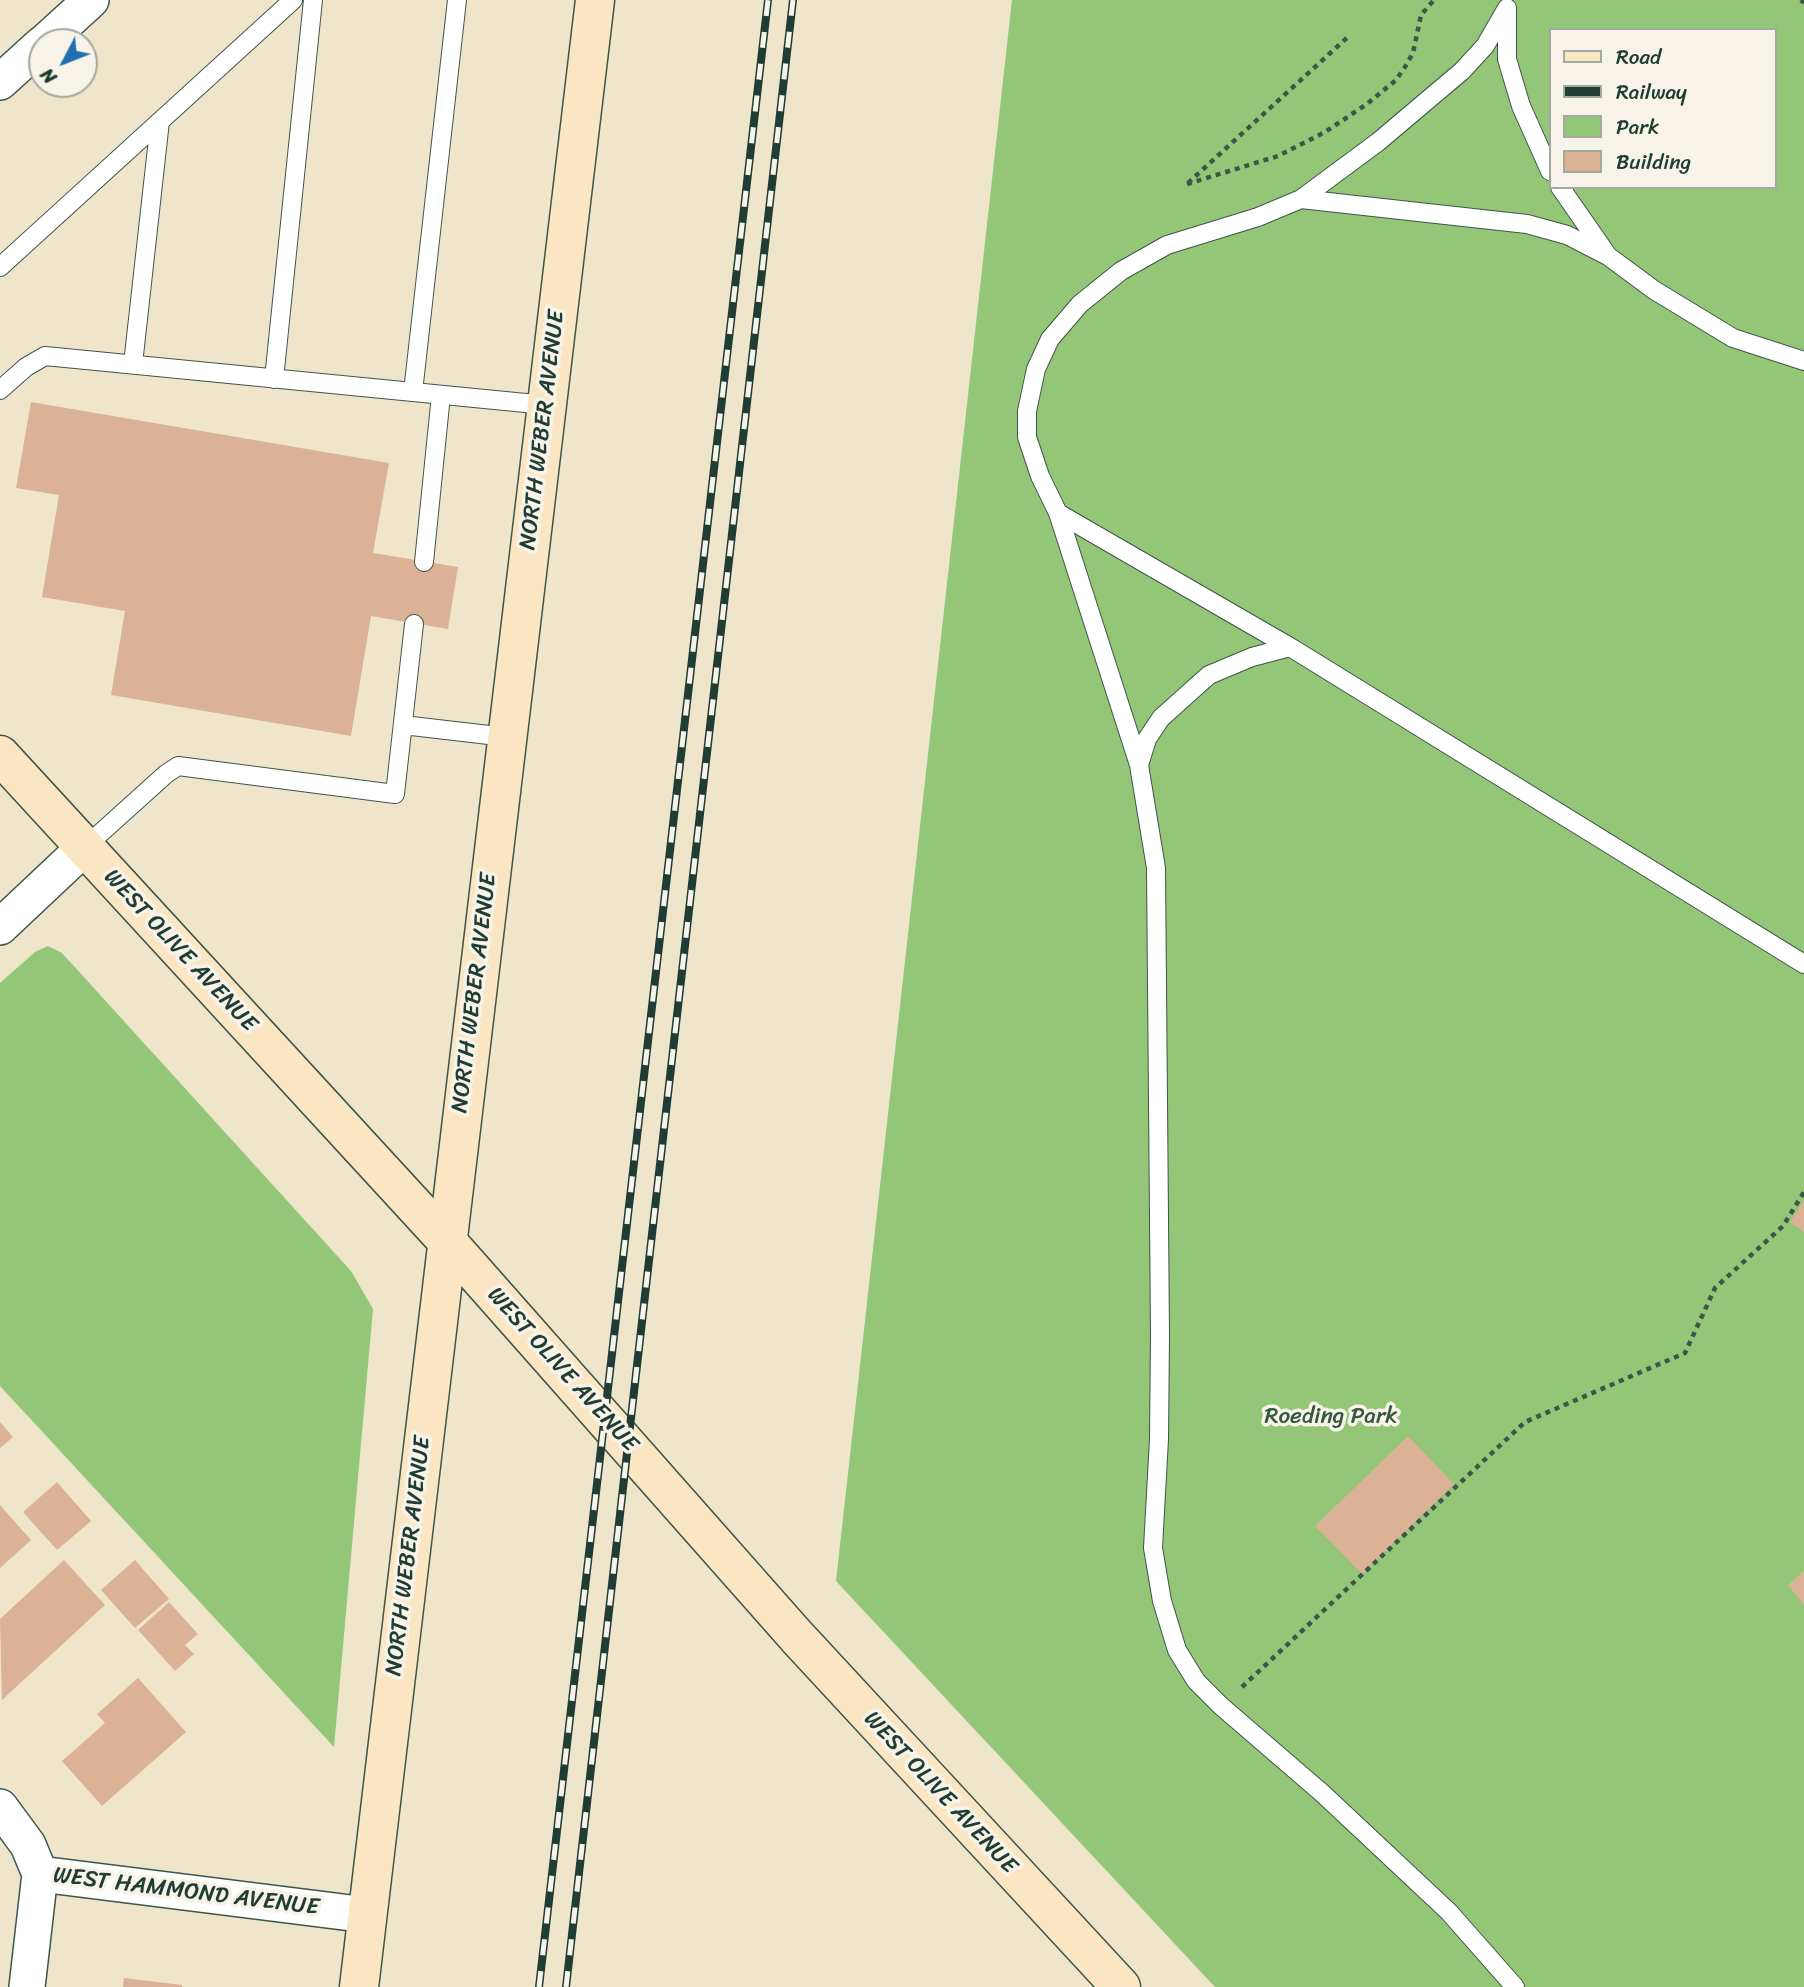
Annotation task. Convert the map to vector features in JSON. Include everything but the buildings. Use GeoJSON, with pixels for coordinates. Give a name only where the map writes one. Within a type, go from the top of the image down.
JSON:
{"type":"FeatureCollection","features":[{"type":"Feature","properties":{"kind":"street"},"geometry":{"type":"LineString","coordinates":[[60,28],[91,0]]}},
{"type":"Feature","properties":{"kind":"street","name":"NORTH WEBER AVENUE"},"geometry":{"type":"LineString","coordinates":[[359,1987],[595,0]]}},
{"type":"Feature","properties":{"kind":"street"},"geometry":{"type":"LineString","coordinates":[[0,82],[28,57]]}},
{"type":"Feature","properties":{"kind":"street","name":"WEST OLIVE AVENUE"},"geometry":{"type":"LineString","coordinates":[[0,755],[446,1240],[797,1637],[1121,1987]]}},
{"type":"Feature","properties":{"kind":"street"},"geometry":{"type":"LineString","coordinates":[[0,927],[85,848]]}},
{"type":"Feature","properties":{"kind":"street","name":"WEST HAMMOND AVENUE"},"geometry":{"type":"LineString","coordinates":[[0,1807],[29,1844],[40,1874],[367,1915]]}},
{"type":"Feature","properties":{"kind":"street"},"geometry":{"type":"LineString","coordinates":[[27,1987],[40,1874]]}},
{"type":"Feature","properties":{"kind":"lane"},"geometry":{"type":"LineString","coordinates":[[0,267],[293,0]]}},
{"type":"Feature","properties":{"kind":"lane"},"geometry":{"type":"LineString","coordinates":[[274,379],[313,0]]}},
{"type":"Feature","properties":{"kind":"lane"},"geometry":{"type":"LineString","coordinates":[[413,392],[457,0]]}},
{"type":"Feature","properties":{"kind":"lane"},"geometry":{"type":"LineString","coordinates":[[1508,4],[1507,59],[1521,106],[1548,167]]}},
{"type":"Feature","properties":{"kind":"lane"},"geometry":{"type":"LineString","coordinates":[[1508,4],[1485,46],[1462,71],[1378,142],[1301,199],[1258,217],[1167,245],[1121,271],[1080,304],[1050,338],[1034,380],[1027,411],[1027,437],[1058,513],[1139,765],[1156,868],[1159,992],[1159,1439],[1153,1548],[1163,1601],[1177,1650],[1196,1681],[1221,1706],[1322,1793],[1449,1912],[1515,1987]]}},
{"type":"Feature","properties":{"kind":"lane"},"geometry":{"type":"LineString","coordinates":[[133,364],[160,121]]}},
{"type":"Feature","properties":{"kind":"lane"},"geometry":{"type":"LineString","coordinates":[[1561,189],[1608,256]]}},
{"type":"Feature","properties":{"kind":"lane"},"geometry":{"type":"LineString","coordinates":[[1301,199],[1527,224],[1566,235],[1608,256],[1654,290],[1733,338],[1804,361]]}},
{"type":"Feature","properties":{"kind":"lane"},"geometry":{"type":"LineString","coordinates":[[1,388],[26,366],[45,356],[546,405]]}},
{"type":"Feature","properties":{"kind":"lane"},"geometry":{"type":"LineString","coordinates":[[424,562],[441,395]]}},
{"type":"Feature","properties":{"kind":"lane"},"geometry":{"type":"LineString","coordinates":[[1058,513],[1290,647],[1804,964]]}},
{"type":"Feature","properties":{"kind":"lane"},"geometry":{"type":"LineString","coordinates":[[85,848],[178,766],[395,794],[414,624]]}},
{"type":"Feature","properties":{"kind":"lane"},"geometry":{"type":"LineString","coordinates":[[1139,765],[1147,739],[1161,718],[1209,675],[1252,657],[1290,647]]}},
{"type":"Feature","properties":{"kind":"lane"},"geometry":{"type":"LineString","coordinates":[[403,725],[506,737]]}},
{"type":"Feature","properties":{"kind":"path"},"geometry":{"type":"LineString","coordinates":[[1350,35],[1187,184],[1278,156],[1325,132],[1367,104],[1396,80],[1405,67],[1413,53],[1421,15],[1434,0]]}},
{"type":"Feature","properties":{"kind":"path"},"geometry":{"type":"LineString","coordinates":[[1221,1706],[1525,1422],[1685,1353],[1715,1288],[1783,1226],[1804,1192]]}},
{"type":"Feature","properties":{"kind":"green space","name":"Roeding Park"},"geometry":{"type":"Polygon","coordinates":[[[1012,0],[1804,0],[1804,1987],[1215,1987],[836,1581],[1012,0]]]}},
{"type":"Feature","properties":{"kind":"green space"},"geometry":{"type":"Polygon","coordinates":[[[48,946],[62,953],[351,1271],[373,1309],[334,1747],[0,1386],[0,983],[35,952],[48,946]]]}},
{"type":"Feature","properties":{"kind":"railway"},"geometry":{"type":"LineString","coordinates":[[539,1987],[768,0]]}},
{"type":"Feature","properties":{"kind":"railway"},"geometry":{"type":"LineString","coordinates":[[566,1987],[793,0]]}}]}
